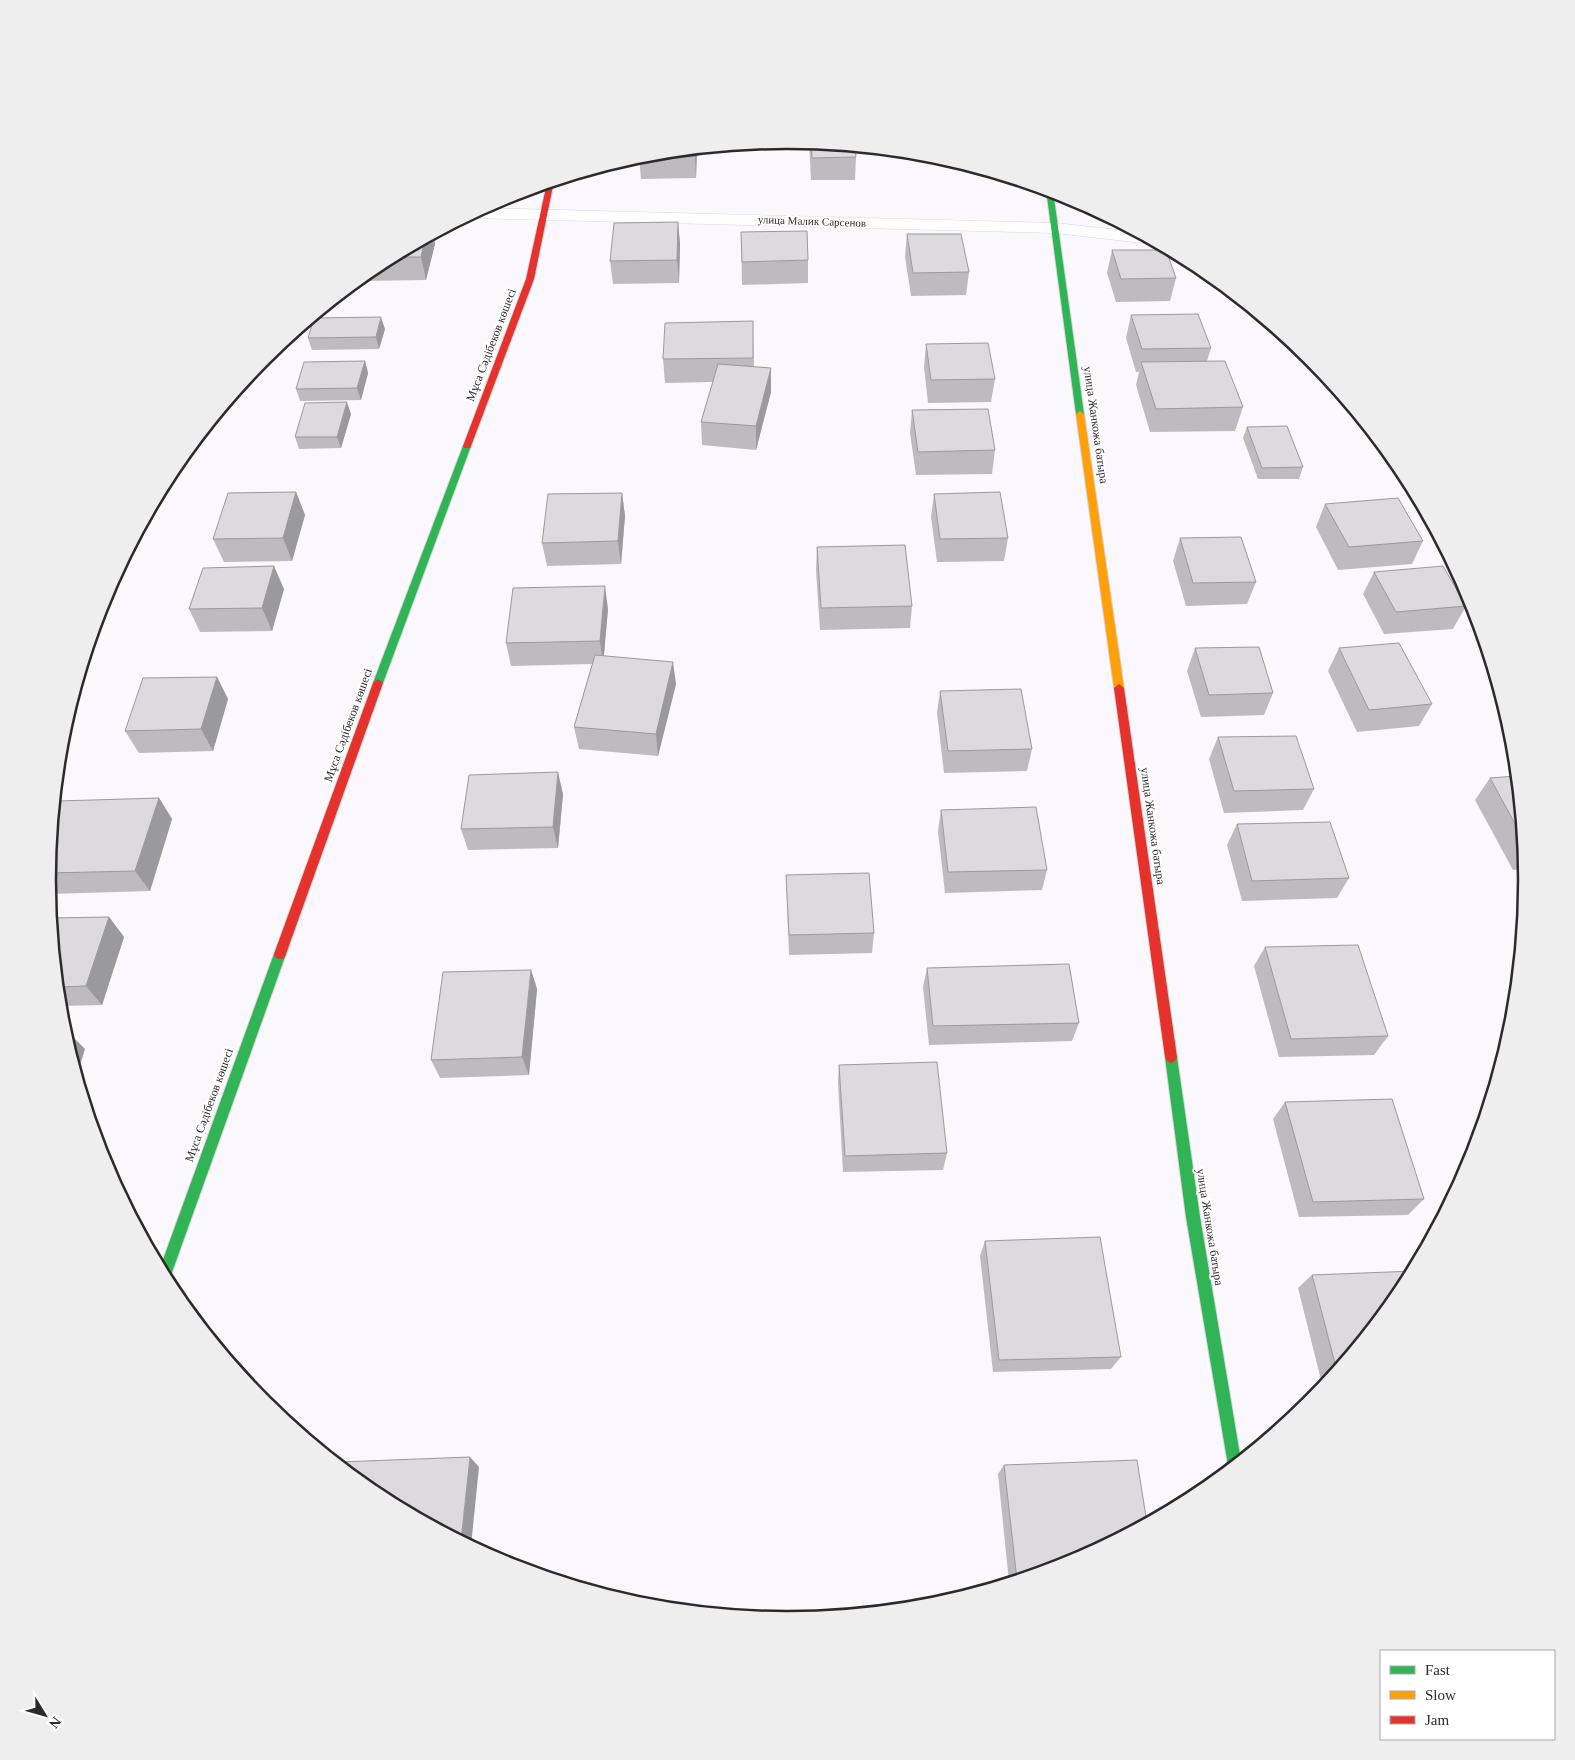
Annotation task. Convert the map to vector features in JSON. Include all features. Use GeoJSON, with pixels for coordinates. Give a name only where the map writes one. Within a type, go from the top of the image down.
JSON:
{"type":"FeatureCollection","features":[{"type":"Feature","properties":{"kind":"street","name":"Мұса Сәдібеков көшесі"},"geometry":{"type":"LineString","coordinates":[[167,1267],[390,648],[530,280],[549,189]]}},
{"type":"Feature","properties":{"kind":"street","name":"улица Жанкожа батыра"},"geometry":{"type":"LineString","coordinates":[[1050,198],[1193,1218],[1233,1460]]}},
{"type":"Feature","properties":{"kind":"street","name":"улица Малик Сарсенов"},"geometry":{"type":"LineString","coordinates":[[488,213],[1055,228],[1135,237]]}},
{"type":"Feature","properties":{"kind":"building"},"geometry":{"type":"Polygon","coordinates":[[[811,149],[856,152],[856,157],[812,158],[811,149]]]}},
{"type":"Feature","properties":{"kind":"building"},"geometry":{"type":"Polygon","coordinates":[[[678,222],[677,260],[610,261],[614,223],[678,222]]]}},
{"type":"Feature","properties":{"kind":"building"},"geometry":{"type":"Polygon","coordinates":[[[807,231],[808,260],[742,262],[741,232],[807,231]]]}},
{"type":"Feature","properties":{"kind":"building"},"geometry":{"type":"Polygon","coordinates":[[[907,234],[961,234],[969,272],[913,273],[907,234]]]}},
{"type":"Feature","properties":{"kind":"building"},"geometry":{"type":"Polygon","coordinates":[[[423,246],[421,257],[406,257],[423,246]]]}},
{"type":"Feature","properties":{"kind":"building"},"geometry":{"type":"Polygon","coordinates":[[[1112,250],[1158,250],[1168,256],[1176,278],[1121,279],[1112,250]]]}},
{"type":"Feature","properties":{"kind":"building"},"geometry":{"type":"Polygon","coordinates":[[[1198,314],[1211,348],[1142,349],[1131,315],[1198,314]]]}},
{"type":"Feature","properties":{"kind":"building"},"geometry":{"type":"Polygon","coordinates":[[[381,317],[376,337],[308,338],[312,324],[320,318],[381,317]]]}},
{"type":"Feature","properties":{"kind":"building"},"geometry":{"type":"Polygon","coordinates":[[[753,321],[753,358],[663,359],[665,323],[753,321]]]}},
{"type":"Feature","properties":{"kind":"building"},"geometry":{"type":"Polygon","coordinates":[[[988,343],[995,379],[931,380],[926,344],[988,343]]]}},
{"type":"Feature","properties":{"kind":"building"},"geometry":{"type":"Polygon","coordinates":[[[365,361],[357,388],[296,389],[304,362],[365,361]]]}},
{"type":"Feature","properties":{"kind":"building"},"geometry":{"type":"Polygon","coordinates":[[[1225,361],[1243,407],[1156,409],[1141,362],[1225,361]]]}},
{"type":"Feature","properties":{"kind":"building"},"geometry":{"type":"Polygon","coordinates":[[[718,364],[771,368],[756,426],[701,422],[718,364]]]}},
{"type":"Feature","properties":{"kind":"building"},"geometry":{"type":"Polygon","coordinates":[[[347,402],[337,437],[295,437],[305,403],[347,402]]]}},
{"type":"Feature","properties":{"kind":"building"},"geometry":{"type":"Polygon","coordinates":[[[988,409],[995,450],[918,452],[912,410],[988,409]]]}},
{"type":"Feature","properties":{"kind":"building"},"geometry":{"type":"Polygon","coordinates":[[[1287,426],[1303,467],[1262,468],[1247,427],[1287,426]]]}},
{"type":"Feature","properties":{"kind":"building"},"geometry":{"type":"Polygon","coordinates":[[[296,492],[283,538],[213,539],[228,493],[296,492]]]}},
{"type":"Feature","properties":{"kind":"building"},"geometry":{"type":"Polygon","coordinates":[[[1000,492],[1008,538],[940,539],[934,494],[1000,492]]]}},
{"type":"Feature","properties":{"kind":"building"},"geometry":{"type":"Polygon","coordinates":[[[622,493],[618,541],[542,543],[548,494],[622,493]]]}},
{"type":"Feature","properties":{"kind":"building"},"geometry":{"type":"Polygon","coordinates":[[[1398,498],[1423,541],[1349,547],[1325,504],[1398,498]]]}},
{"type":"Feature","properties":{"kind":"building"},"geometry":{"type":"Polygon","coordinates":[[[1241,537],[1256,582],[1193,583],[1180,538],[1241,537]]]}},
{"type":"Feature","properties":{"kind":"building"},"geometry":{"type":"Polygon","coordinates":[[[905,545],[912,606],[821,608],[817,547],[905,545]]]}},
{"type":"Feature","properties":{"kind":"building"},"geometry":{"type":"Polygon","coordinates":[[[274,566],[262,608],[189,609],[203,568],[274,566]]]}},
{"type":"Feature","properties":{"kind":"building"},"geometry":{"type":"Polygon","coordinates":[[[1443,566],[1465,606],[1396,612],[1374,572],[1443,566]]]}},
{"type":"Feature","properties":{"kind":"building"},"geometry":{"type":"Polygon","coordinates":[[[605,586],[600,641],[506,643],[513,588],[605,586]]]}},
{"type":"Feature","properties":{"kind":"building"},"geometry":{"type":"Polygon","coordinates":[[[1399,643],[1432,704],[1369,710],[1339,648],[1399,643]]]}},
{"type":"Feature","properties":{"kind":"building"},"geometry":{"type":"Polygon","coordinates":[[[1259,647],[1273,693],[1209,695],[1195,648],[1259,647]]]}},
{"type":"Feature","properties":{"kind":"building"},"geometry":{"type":"Polygon","coordinates":[[[595,655],[673,662],[656,734],[574,727],[595,655]]]}},
{"type":"Feature","properties":{"kind":"building"},"geometry":{"type":"Polygon","coordinates":[[[217,677],[201,729],[125,731],[143,678],[217,677]]]}},
{"type":"Feature","properties":{"kind":"building"},"geometry":{"type":"Polygon","coordinates":[[[1021,689],[1032,749],[948,751],[940,691],[1021,689]]]}},
{"type":"Feature","properties":{"kind":"building"},"geometry":{"type":"Polygon","coordinates":[[[1296,736],[1314,789],[1234,791],[1218,737],[1296,736]]]}},
{"type":"Feature","properties":{"kind":"building"},"geometry":{"type":"Polygon","coordinates":[[[558,772],[553,827],[461,829],[469,775],[558,772]]]}},
{"type":"Feature","properties":{"kind":"building"},"geometry":{"type":"Polygon","coordinates":[[[1511,776],[1516,826],[1490,778],[1511,776]]]}},
{"type":"Feature","properties":{"kind":"building"},"geometry":{"type":"Polygon","coordinates":[[[159,798],[135,871],[56,873],[61,801],[159,798]]]}},
{"type":"Feature","properties":{"kind":"building"},"geometry":{"type":"Polygon","coordinates":[[[1036,807],[1047,870],[948,872],[941,810],[1036,807]]]}},
{"type":"Feature","properties":{"kind":"building"},"geometry":{"type":"Polygon","coordinates":[[[1330,822],[1349,878],[1252,881],[1237,824],[1330,822]]]}},
{"type":"Feature","properties":{"kind":"building"},"geometry":{"type":"Polygon","coordinates":[[[869,873],[874,933],[789,935],[786,875],[869,873]]]}},
{"type":"Feature","properties":{"kind":"building"},"geometry":{"type":"Polygon","coordinates":[[[109,917],[86,986],[65,987],[58,918],[109,917]]]}},
{"type":"Feature","properties":{"kind":"building"},"geometry":{"type":"Polygon","coordinates":[[[1358,945],[1388,1036],[1291,1039],[1265,947],[1358,945]]]}},
{"type":"Feature","properties":{"kind":"building"},"geometry":{"type":"Polygon","coordinates":[[[1069,964],[1079,1023],[933,1026],[927,968],[1069,964]]]}},
{"type":"Feature","properties":{"kind":"building"},"geometry":{"type":"Polygon","coordinates":[[[531,970],[522,1057],[431,1060],[443,972],[531,970]]]}},
{"type":"Feature","properties":{"kind":"building"},"geometry":{"type":"Polygon","coordinates":[[[937,1062],[947,1153],[845,1156],[839,1065],[937,1062]]]}},
{"type":"Feature","properties":{"kind":"building"},"geometry":{"type":"Polygon","coordinates":[[[1392,1099],[1424,1199],[1313,1202],[1285,1102],[1392,1099]]]}},
{"type":"Feature","properties":{"kind":"building"},"geometry":{"type":"Polygon","coordinates":[[[1100,1237],[1121,1357],[999,1360],[985,1241],[1100,1237]]]}},
{"type":"Feature","properties":{"kind":"building"},"geometry":{"type":"Polygon","coordinates":[[[1405,1271],[1368,1325],[1335,1364],[1312,1275],[1405,1271]]]}},
{"type":"Feature","properties":{"kind":"building"},"geometry":{"type":"Polygon","coordinates":[[[470,1457],[462,1535],[381,1488],[344,1462],[470,1457]]]}},
{"type":"Feature","properties":{"kind":"building"},"geometry":{"type":"Polygon","coordinates":[[[1137,1460],[1146,1517],[1111,1536],[1067,1556],[1016,1574],[1004,1465],[1137,1460]]]}},
{"type":"Feature","properties":{"kind":"traffic: fast"},"geometry":{"type":"LineString","coordinates":[[1050,198],[1080,414]]}},
{"type":"Feature","properties":{"kind":"traffic: fast"},"geometry":{"type":"LineString","coordinates":[[378,683],[467,446]]}},
{"type":"Feature","properties":{"kind":"traffic: fast"},"geometry":{"type":"LineString","coordinates":[[167,1267],[280,954]]}},
{"type":"Feature","properties":{"kind":"traffic: fast"},"geometry":{"type":"LineString","coordinates":[[1171,1057],[1193,1217],[1233,1460]]}},
{"type":"Feature","properties":{"kind":"traffic: slow"},"geometry":{"type":"LineString","coordinates":[[1080,414],[1119,688]]}},
{"type":"Feature","properties":{"kind":"traffic: jam"},"geometry":{"type":"LineString","coordinates":[[467,446],[530,279],[550,189]]}},
{"type":"Feature","properties":{"kind":"traffic: jam"},"geometry":{"type":"LineString","coordinates":[[280,954],[378,683]]}},
{"type":"Feature","properties":{"kind":"traffic: jam"},"geometry":{"type":"LineString","coordinates":[[1119,688],[1171,1057]]}}]}
